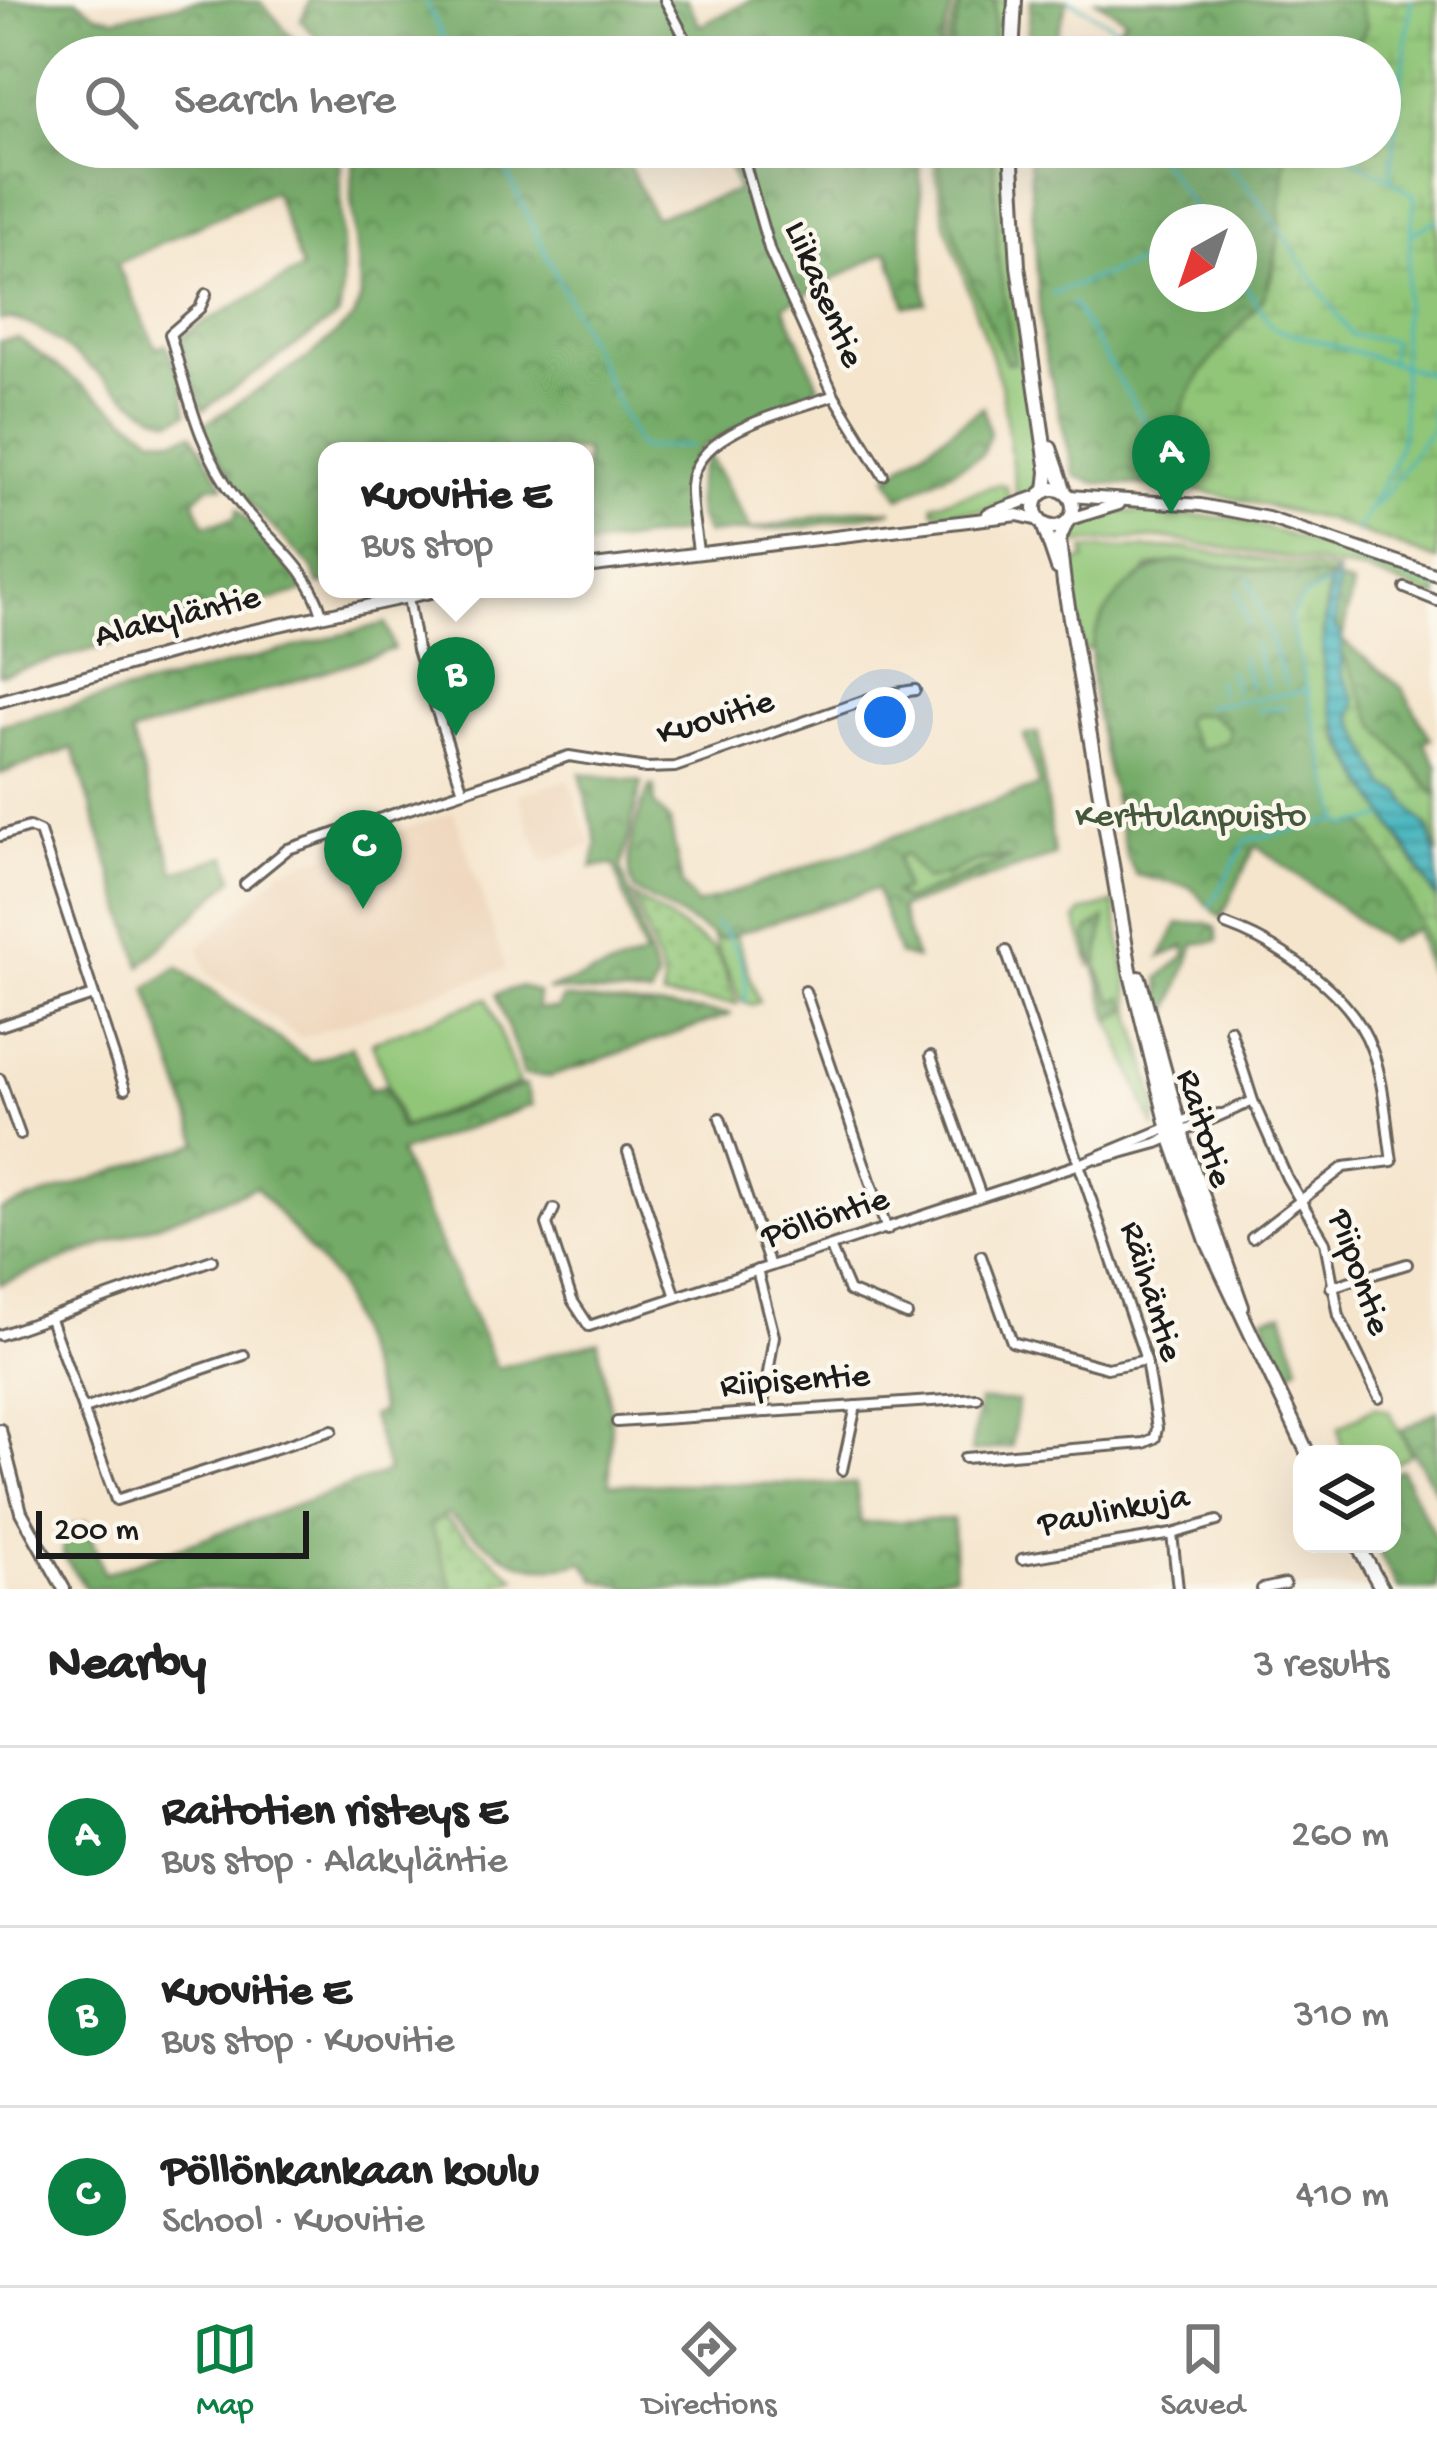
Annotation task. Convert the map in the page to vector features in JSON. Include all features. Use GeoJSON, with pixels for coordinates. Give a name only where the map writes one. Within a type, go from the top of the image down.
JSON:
{"type":"FeatureCollection","features":[{"type":"Feature","properties":{"kind":"main road"},"geometry":{"type":"LineString","coordinates":[[1013,36],[1015,0]]}},
{"type":"Feature","properties":{"kind":"main road"},"geometry":{"type":"LineString","coordinates":[[1012,168],[1018,266],[1038,410],[1043,493],[1035,507],[1041,522]]}},
{"type":"Feature","properties":{"kind":"main road"},"geometry":{"type":"LineString","coordinates":[[1038,410],[1067,494]]}},
{"type":"Feature","properties":{"kind":"main road"},"geometry":{"type":"LineString","coordinates":[[962,522],[1043,493],[1139,501],[1268,518],[1437,575]]}},
{"type":"Feature","properties":{"kind":"main road","name":"Raitotie"},"geometry":{"type":"LineString","coordinates":[[1067,494],[1068,521],[1059,540],[1064,583],[1128,947],[1207,1241],[1305,1445]]}},
{"type":"Feature","properties":{"kind":"main road"},"geometry":{"type":"LineString","coordinates":[[594,566],[1018,514],[1041,522],[1068,521],[1139,501]]}},
{"type":"Feature","properties":{"kind":"main road","name":"Raitotie"},"geometry":{"type":"LineString","coordinates":[[1041,522],[1064,583]]}},
{"type":"Feature","properties":{"kind":"main road","name":"Alakyläntie"},"geometry":{"type":"LineString","coordinates":[[0,701],[394,598]]}},
{"type":"Feature","properties":{"kind":"main road"},"geometry":{"type":"LineString","coordinates":[[0,1430],[21,1512],[64,1589]]}},
{"type":"Feature","properties":{"kind":"main road"},"geometry":{"type":"LineString","coordinates":[[1362,1553],[1382,1589]]}},
{"type":"Feature","properties":{"kind":"street"},"geometry":{"type":"LineString","coordinates":[[665,0],[684,36]]}},
{"type":"Feature","properties":{"kind":"street","name":"Liikasentie"},"geometry":{"type":"LineString","coordinates":[[746,168],[770,252],[835,395],[884,475]]}},
{"type":"Feature","properties":{"kind":"street"},"geometry":{"type":"LineString","coordinates":[[206,294],[200,308],[170,334],[194,425],[240,504],[307,574],[322,614]]}},
{"type":"Feature","properties":{"kind":"street","name":"Liikasentie"},"geometry":{"type":"LineString","coordinates":[[698,552],[691,482],[705,452],[723,439],[835,395]]}},
{"type":"Feature","properties":{"kind":"street"},"geometry":{"type":"LineString","coordinates":[[1405,588],[1437,601]]}},
{"type":"Feature","properties":{"kind":"street"},"geometry":{"type":"LineString","coordinates":[[408,598],[417,650],[463,791]]}},
{"type":"Feature","properties":{"kind":"street","name":"Kuovitie"},"geometry":{"type":"LineString","coordinates":[[244,884],[288,849],[569,756],[646,769],[675,767],[878,697],[915,690]]}},
{"type":"Feature","properties":{"kind":"street"},"geometry":{"type":"LineString","coordinates":[[0,836],[29,827],[40,832],[125,1089]]}},
{"type":"Feature","properties":{"kind":"street"},"geometry":{"type":"LineString","coordinates":[[1226,926],[1249,934],[1302,970],[1361,1023],[1378,1069],[1391,1161],[1344,1167],[1252,1238]]}},
{"type":"Feature","properties":{"kind":"street","name":"Räihäntie"},"geometry":{"type":"LineString","coordinates":[[965,1458],[1155,1438],[1146,1360],[1083,1162],[1006,951]]}},
{"type":"Feature","properties":{"kind":"street"},"geometry":{"type":"LineString","coordinates":[[805,991],[887,1230]]}},
{"type":"Feature","properties":{"kind":"street"},"geometry":{"type":"LineString","coordinates":[[0,1026],[92,995]]}},
{"type":"Feature","properties":{"kind":"street","name":"Piipontie"},"geometry":{"type":"LineString","coordinates":[[1230,1029],[1253,1101],[1287,1178],[1325,1242],[1331,1287],[1379,1398]]}},
{"type":"Feature","properties":{"kind":"street"},"geometry":{"type":"LineString","coordinates":[[931,1056],[981,1196]]}},
{"type":"Feature","properties":{"kind":"street"},"geometry":{"type":"LineString","coordinates":[[0,1079],[20,1135]]}},
{"type":"Feature","properties":{"kind":"street"},"geometry":{"type":"LineString","coordinates":[[1175,1129],[1253,1101]]}},
{"type":"Feature","properties":{"kind":"street"},"geometry":{"type":"LineString","coordinates":[[720,1118],[770,1267]]}},
{"type":"Feature","properties":{"kind":"street","name":"Pöllöntie"},"geometry":{"type":"LineString","coordinates":[[554,1209],[547,1224],[583,1321],[589,1326],[831,1249],[1175,1129]]}},
{"type":"Feature","properties":{"kind":"street"},"geometry":{"type":"LineString","coordinates":[[628,1152],[676,1297]]}},
{"type":"Feature","properties":{"kind":"street"},"geometry":{"type":"LineString","coordinates":[[831,1249],[849,1291],[907,1315]]}},
{"type":"Feature","properties":{"kind":"street"},"geometry":{"type":"LineString","coordinates":[[981,1256],[1012,1342],[1107,1368],[1146,1360]]}},
{"type":"Feature","properties":{"kind":"street"},"geometry":{"type":"LineString","coordinates":[[0,1335],[212,1260]]}},
{"type":"Feature","properties":{"kind":"street"},"geometry":{"type":"LineString","coordinates":[[1331,1287],[1408,1264]]}},
{"type":"Feature","properties":{"kind":"street"},"geometry":{"type":"LineString","coordinates":[[757,1270],[774,1336],[762,1411]]}},
{"type":"Feature","properties":{"kind":"street"},"geometry":{"type":"LineString","coordinates":[[50,1319],[112,1496],[123,1501],[332,1430]]}},
{"type":"Feature","properties":{"kind":"street"},"geometry":{"type":"LineString","coordinates":[[84,1409],[244,1355]]}},
{"type":"Feature","properties":{"kind":"street","name":"Riipisentie"},"geometry":{"type":"LineString","coordinates":[[617,1422],[977,1398]]}},
{"type":"Feature","properties":{"kind":"street"},"geometry":{"type":"LineString","coordinates":[[842,1470],[856,1406]]}},
{"type":"Feature","properties":{"kind":"street","name":"Paulinkuja"},"geometry":{"type":"LineString","coordinates":[[1022,1558],[1172,1534],[1217,1521]]}},
{"type":"Feature","properties":{"kind":"street"},"geometry":{"type":"LineString","coordinates":[[1172,1534],[1178,1589]]}},
{"type":"Feature","properties":{"kind":"street"},"geometry":{"type":"LineString","coordinates":[[1262,1589],[1285,1584]]}},
{"type":"Feature","properties":{"kind":"shaded area"},"geometry":{"type":"Polygon","coordinates":[[[569,779],[591,846],[542,862],[519,795],[569,779]]]}},
{"type":"Feature","properties":{"kind":"shaded area"},"geometry":{"type":"Polygon","coordinates":[[[454,812],[506,969],[301,1038],[207,973],[199,947],[283,870],[454,812]]]}},
{"type":"Feature","properties":{"kind":"green space"},"geometry":{"type":"Polygon","coordinates":[[[0,0],[77,0],[98,15],[115,18],[200,0],[261,2],[291,36],[36,36],[36,168],[341,168],[338,316],[203,410],[178,337],[302,269],[274,191],[117,264],[156,348],[166,344],[182,380],[187,413],[172,421],[130,399],[38,329],[18,320],[0,320],[0,0]]]}},
{"type":"Feature","properties":{"kind":"green space"},"geometry":{"type":"Polygon","coordinates":[[[310,0],[687,0],[700,26],[751,0],[954,0],[943,36],[315,36],[301,20],[310,0]]]}},
{"type":"Feature","properties":{"kind":"green space"},"geometry":{"type":"Polygon","coordinates":[[[959,0],[1008,0],[1005,36],[948,36],[959,0]]]}},
{"type":"Feature","properties":{"kind":"green space"},"geometry":{"type":"Polygon","coordinates":[[[963,0],[995,0],[994,36],[952,36],[963,0]]]}},
{"type":"Feature","properties":{"kind":"green space"},"geometry":{"type":"Polygon","coordinates":[[[1031,0],[1068,0],[1056,36],[1027,36],[1031,0]]]}},
{"type":"Feature","properties":{"kind":"green space"},"geometry":{"type":"Polygon","coordinates":[[[1096,0],[1357,0],[1367,25],[1362,36],[1110,36],[1126,19],[1096,0]]]}},
{"type":"Feature","properties":{"kind":"green space"},"geometry":{"type":"Polygon","coordinates":[[[1357,0],[1437,0],[1437,560],[1328,520],[1188,488],[1179,464],[1176,441],[1186,399],[1211,361],[1257,312],[1265,295],[1278,240],[1285,168],[1401,168],[1401,36],[1362,36],[1367,25],[1357,0]]]}},
{"type":"Feature","properties":{"kind":"green space"},"geometry":{"type":"Polygon","coordinates":[[[353,168],[630,168],[654,217],[738,191],[730,168],[920,168],[926,303],[906,306],[888,251],[784,306],[819,386],[700,448],[684,479],[688,532],[594,546],[594,442],[318,442],[318,582],[313,569],[246,500],[199,428],[309,357],[354,318],[361,297],[351,199],[353,168]]]}},
{"type":"Feature","properties":{"kind":"green space"},"geometry":{"type":"Polygon","coordinates":[[[935,168],[1006,168],[1016,306],[1044,464],[1043,483],[1017,500],[1001,384],[946,226],[935,168]]]}},
{"type":"Feature","properties":{"kind":"green space"},"geometry":{"type":"Polygon","coordinates":[[[940,168],[994,168],[999,266],[1015,362],[1007,363],[984,311],[963,258],[940,168]]]}},
{"type":"Feature","properties":{"kind":"green space"},"geometry":{"type":"Polygon","coordinates":[[[1030,168],[1286,168],[1282,224],[1265,297],[1257,306],[1257,204],[1149,204],[1149,312],[1252,312],[1200,374],[1178,469],[1188,488],[1096,483],[1075,476],[1042,343],[1030,168]]]}},
{"type":"Feature","properties":{"kind":"green space"},"geometry":{"type":"Polygon","coordinates":[[[18,338],[152,436],[174,439],[192,433],[224,486],[209,486],[194,500],[205,525],[235,518],[238,509],[308,590],[0,675],[0,341],[18,338]]]}},
{"type":"Feature","properties":{"kind":"green space"},"geometry":{"type":"Polygon","coordinates":[[[983,407],[990,434],[982,455],[900,498],[887,476],[983,407]]]}},
{"type":"Feature","properties":{"kind":"green space"},"geometry":{"type":"Polygon","coordinates":[[[708,454],[751,530],[856,509],[893,510],[805,527],[707,534],[698,515],[696,494],[708,454]]]}},
{"type":"Feature","properties":{"kind":"green space"},"geometry":{"type":"Polygon","coordinates":[[[999,484],[1006,486],[1010,503],[981,511],[934,511],[933,504],[999,484]]]}},
{"type":"Feature","properties":{"kind":"green space"},"geometry":{"type":"Polygon","coordinates":[[[1118,511],[1234,518],[1437,582],[1437,598],[1365,571],[1163,538],[1067,544],[1066,536],[1086,516],[1118,511]]]}},
{"type":"Feature","properties":{"kind":"green space"},"geometry":{"type":"Polygon","coordinates":[[[1185,548],[1336,571],[1330,577],[1179,561],[1149,567],[1106,620],[1092,649],[1083,651],[1068,563],[1085,560],[1084,550],[1091,549],[1185,548]]]}},
{"type":"Feature","properties":{"kind":"green space","name":"Kerttulanpuisto"},"geometry":{"type":"Polygon","coordinates":[[[1179,561],[1332,578],[1304,597],[1289,619],[1340,820],[1364,824],[1402,885],[1431,951],[1437,997],[1415,929],[1388,943],[1256,845],[1221,918],[1190,887],[1136,875],[1126,854],[1103,750],[1093,693],[1092,649],[1103,618],[1122,592],[1163,565],[1179,561]],[[1189,714],[1183,722],[1201,751],[1228,741],[1229,728],[1211,715],[1189,714]]]}},
{"type":"Feature","properties":{"kind":"green space"},"geometry":{"type":"Polygon","coordinates":[[[1337,580],[1353,586],[1342,640],[1402,688],[1431,739],[1424,743],[1437,765],[1437,797],[1382,734],[1356,691],[1338,635],[1337,580]]]}},
{"type":"Feature","properties":{"kind":"green space"},"geometry":{"type":"Polygon","coordinates":[[[1328,584],[1323,633],[1337,735],[1437,901],[1437,968],[1415,912],[1364,824],[1345,826],[1340,820],[1289,619],[1304,597],[1328,584]]]}},
{"type":"Feature","properties":{"kind":"green space"},"geometry":{"type":"Polygon","coordinates":[[[386,623],[394,649],[131,734],[175,872],[227,856],[234,878],[141,966],[73,748],[0,774],[0,725],[386,623]]]}},
{"type":"Feature","properties":{"kind":"green space"},"geometry":{"type":"Polygon","coordinates":[[[1342,653],[1375,724],[1437,797],[1437,855],[1428,827],[1413,816],[1402,793],[1386,787],[1362,742],[1352,717],[1355,700],[1342,675],[1342,653]]]}},
{"type":"Feature","properties":{"kind":"green space"},"geometry":{"type":"Polygon","coordinates":[[[1189,714],[1211,715],[1229,728],[1229,741],[1201,751],[1183,722],[1189,714]]]}},
{"type":"Feature","properties":{"kind":"green space"},"geometry":{"type":"Polygon","coordinates":[[[1038,733],[1054,856],[900,908],[916,959],[899,955],[876,889],[719,939],[634,890],[630,851],[650,786],[655,787],[654,804],[670,822],[682,885],[697,905],[1039,786],[1024,735],[1038,733]],[[905,854],[897,857],[904,890],[894,893],[904,901],[1010,859],[988,859],[925,880],[905,854]]]}},
{"type":"Feature","properties":{"kind":"green space"},"geometry":{"type":"Polygon","coordinates":[[[580,773],[642,782],[621,868],[657,980],[651,996],[546,990],[644,957],[614,865],[592,867],[597,844],[580,773]]]}},
{"type":"Feature","properties":{"kind":"green space"},"geometry":{"type":"Polygon","coordinates":[[[905,854],[946,877],[972,862],[1011,859],[1007,865],[980,869],[904,901],[893,892],[904,889],[896,857],[905,854]]]}},
{"type":"Feature","properties":{"kind":"green space"},"geometry":{"type":"Polygon","coordinates":[[[634,896],[717,951],[737,1004],[663,998],[663,979],[634,896]]]}},
{"type":"Feature","properties":{"kind":"green space"},"geometry":{"type":"Polygon","coordinates":[[[1114,903],[1133,1014],[1158,1110],[1154,1126],[1110,1020],[1128,1010],[1123,998],[1113,1002],[1097,967],[1105,920],[1089,929],[1091,967],[1076,920],[1081,912],[1114,903]]]}},
{"type":"Feature","properties":{"kind":"green space"},"geometry":{"type":"Polygon","coordinates":[[[1105,919],[1097,967],[1113,1002],[1123,997],[1129,1011],[1110,1020],[1087,937],[1089,929],[1105,919]]]}},
{"type":"Feature","properties":{"kind":"green space"},"geometry":{"type":"Polygon","coordinates":[[[1207,923],[1216,928],[1218,941],[1195,944],[1166,1021],[1159,978],[1185,956],[1186,946],[1161,957],[1178,924],[1207,923]]]}},
{"type":"Feature","properties":{"kind":"green space"},"geometry":{"type":"Polygon","coordinates":[[[736,935],[759,1002],[752,1005],[741,1001],[713,938],[736,935]]]}},
{"type":"Feature","properties":{"kind":"green space"},"geometry":{"type":"Polygon","coordinates":[[[178,967],[311,1062],[352,1046],[370,1089],[385,1085],[401,1129],[525,1085],[532,1105],[399,1153],[497,1368],[598,1341],[611,1412],[610,1484],[856,1484],[861,1523],[953,1519],[955,1574],[885,1589],[631,1589],[596,1580],[584,1562],[543,1568],[510,1559],[447,1514],[431,1525],[453,1589],[86,1589],[63,1554],[65,1529],[86,1522],[104,1574],[388,1472],[371,1416],[382,1411],[336,1282],[256,1187],[0,1284],[0,1210],[199,1143],[147,988],[178,967]]]}},
{"type":"Feature","properties":{"kind":"green space"},"geometry":{"type":"Polygon","coordinates":[[[521,986],[538,993],[537,1009],[557,1009],[563,998],[732,1014],[550,1077],[524,1075],[496,994],[521,986]]]}},
{"type":"Feature","properties":{"kind":"green space"},"geometry":{"type":"Polygon","coordinates":[[[487,998],[519,1084],[403,1127],[372,1042],[487,998]]]}},
{"type":"Feature","properties":{"kind":"green space"},"geometry":{"type":"Polygon","coordinates":[[[1283,1313],[1299,1365],[1288,1375],[1263,1317],[1283,1313]]]}},
{"type":"Feature","properties":{"kind":"green space"},"geometry":{"type":"Polygon","coordinates":[[[979,1401],[1018,1401],[1012,1447],[971,1452],[979,1401]]]}},
{"type":"Feature","properties":{"kind":"green space"},"geometry":{"type":"Polygon","coordinates":[[[1374,1407],[1389,1411],[1411,1454],[1401,1460],[1401,1445],[1341,1445],[1339,1428],[1374,1407]]]}},
{"type":"Feature","properties":{"kind":"green space"},"geometry":{"type":"Polygon","coordinates":[[[1437,1411],[1437,1493],[1400,1431],[1437,1411]]]}},
{"type":"Feature","properties":{"kind":"green space"},"geometry":{"type":"Polygon","coordinates":[[[1401,1469],[1437,1540],[1437,1589],[1398,1589],[1380,1553],[1401,1553],[1401,1469]]]}},
{"type":"Feature","properties":{"kind":"green space"},"geometry":{"type":"Polygon","coordinates":[[[443,1517],[516,1578],[488,1589],[453,1589],[431,1525],[443,1517]]]}},
{"type":"Feature","properties":{"kind":"water"},"geometry":{"type":"Polygon","coordinates":[[[1338,574],[1335,628],[1341,634],[1342,675],[1355,700],[1352,718],[1386,786],[1402,793],[1429,832],[1436,861],[1437,901],[1356,766],[1328,695],[1323,656],[1326,615],[1330,587],[1338,574]]]}},
{"type":"Feature","properties":{"kind":"waterway"},"geometry":{"type":"LineString","coordinates":[[425,0],[442,36]]}},
{"type":"Feature","properties":{"kind":"waterway"},"geometry":{"type":"LineString","coordinates":[[1070,0],[1131,36]]}},
{"type":"Feature","properties":{"kind":"waterway"},"geometry":{"type":"LineString","coordinates":[[1401,85],[1411,0]]}},
{"type":"Feature","properties":{"kind":"waterway"},"geometry":{"type":"LineString","coordinates":[[505,168],[639,448],[690,446]]}},
{"type":"Feature","properties":{"kind":"waterway"},"geometry":{"type":"LineString","coordinates":[[1166,168],[1191,204]]}},
{"type":"Feature","properties":{"kind":"waterway"},"geometry":{"type":"LineString","coordinates":[[1232,168],[1263,205],[1351,335],[1391,341],[1391,360]]}},
{"type":"Feature","properties":{"kind":"waterway"},"geometry":{"type":"LineString","coordinates":[[1370,168],[1388,178]]}},
{"type":"Feature","properties":{"kind":"waterway"},"geometry":{"type":"LineString","coordinates":[[1391,168],[1390,179],[1415,196],[1411,234]]}},
{"type":"Feature","properties":{"kind":"waterway"},"geometry":{"type":"LineString","coordinates":[[1356,533],[1392,467],[1403,432],[1402,329],[1411,234],[1437,220]]}},
{"type":"Feature","properties":{"kind":"waterway"},"geometry":{"type":"LineString","coordinates":[[1052,294],[1149,259]]}},
{"type":"Feature","properties":{"kind":"waterway"},"geometry":{"type":"LineString","coordinates":[[1072,303],[1186,489]]}},
{"type":"Feature","properties":{"kind":"waterway"},"geometry":{"type":"LineString","coordinates":[[1257,304],[1273,328],[1437,376]]}},
{"type":"Feature","properties":{"kind":"waterway"},"geometry":{"type":"LineString","coordinates":[[1369,509],[1433,428],[1431,409],[1437,409]]}},
{"type":"Feature","properties":{"kind":"waterway"},"geometry":{"type":"LineString","coordinates":[[1349,558],[1437,587]]}},
{"type":"Feature","properties":{"kind":"waterway"},"geometry":{"type":"LineString","coordinates":[[1249,577],[1286,685]]}},
{"type":"Feature","properties":{"kind":"waterway"},"geometry":{"type":"LineString","coordinates":[[1328,584],[1304,597],[1289,619],[1340,820]]}},
{"type":"Feature","properties":{"kind":"waterway"},"geometry":{"type":"LineString","coordinates":[[1237,590],[1248,625]]}},
{"type":"Feature","properties":{"kind":"waterway"},"geometry":{"type":"LineString","coordinates":[[1254,643],[1268,687]]}},
{"type":"Feature","properties":{"kind":"waterway"},"geometry":{"type":"LineString","coordinates":[[1241,657],[1251,688]]}},
{"type":"Feature","properties":{"kind":"waterway"},"geometry":{"type":"LineString","coordinates":[[1229,671],[1236,691]]}},
{"type":"Feature","properties":{"kind":"waterway"},"geometry":{"type":"LineString","coordinates":[[1216,680],[1220,694]]}},
{"type":"Feature","properties":{"kind":"waterway"},"geometry":{"type":"LineString","coordinates":[[1206,706],[1306,691]]}},
{"type":"Feature","properties":{"kind":"waterway"},"geometry":{"type":"LineString","coordinates":[[1257,710],[1287,706]]}},
{"type":"Feature","properties":{"kind":"waterway"},"geometry":{"type":"LineString","coordinates":[[1210,907],[1247,840],[1340,820],[1345,826],[1384,818]]}},
{"type":"Feature","properties":{"kind":"waterway"},"geometry":{"type":"LineString","coordinates":[[714,923],[740,958],[745,1001]]}},
{"type":"Feature","properties":{"kind":"place","name":"Raitotien risteys E"},"geometry":{"type":"Point","coordinates":[1171,514]}},
{"type":"Feature","properties":{"kind":"place","name":"Kuovitie E"},"geometry":{"type":"Point","coordinates":[456,736]}},
{"type":"Feature","properties":{"kind":"place","name":"Pöllönkankaan koulu"},"geometry":{"type":"Point","coordinates":[363,909]}}]}
